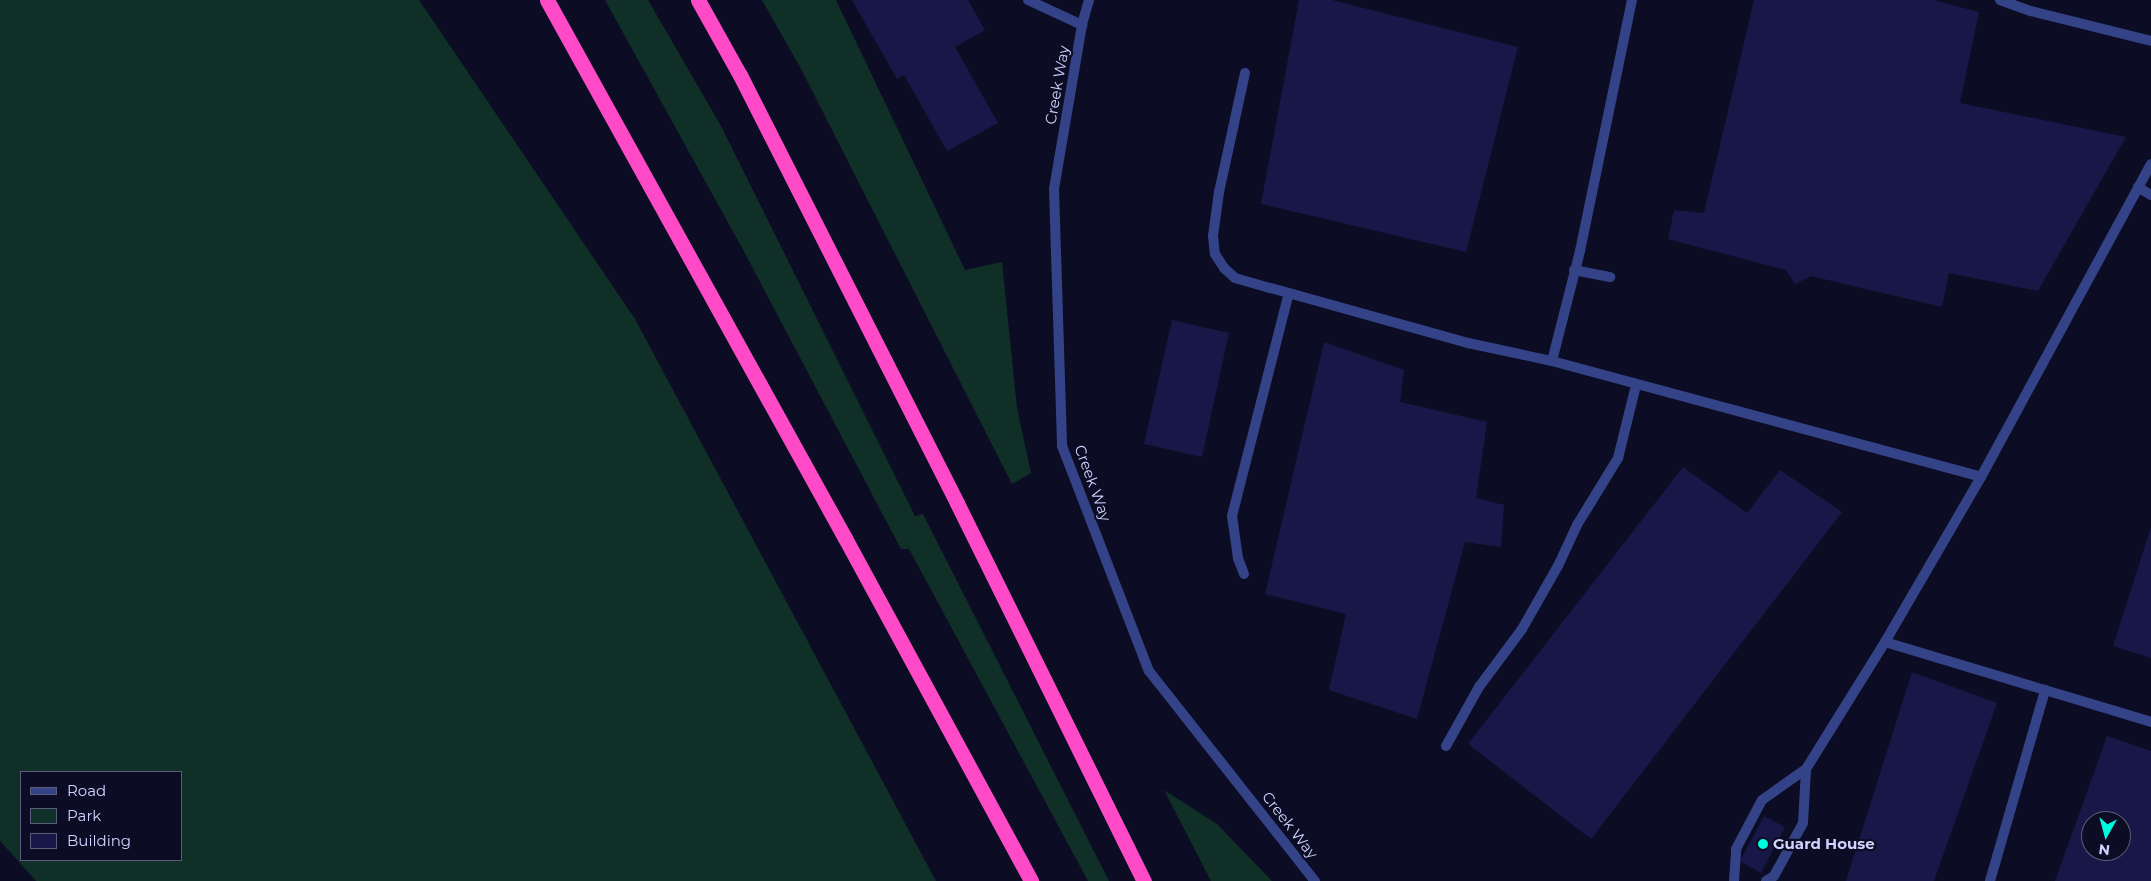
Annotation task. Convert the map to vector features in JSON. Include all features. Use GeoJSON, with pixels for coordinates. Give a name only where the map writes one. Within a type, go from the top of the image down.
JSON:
{"type":"FeatureCollection","features":[{"type":"Feature","properties":{"kind":"highway"},"geometry":{"type":"LineString","coordinates":[[547,0],[845,538],[1031,881]]}},
{"type":"Feature","properties":{"kind":"highway"},"geometry":{"type":"LineString","coordinates":[[698,0],[740,76],[943,476],[1144,881]]}},
{"type":"Feature","properties":{"kind":"street"},"geometry":{"type":"LineString","coordinates":[[1028,0],[1082,25]]}},
{"type":"Feature","properties":{"kind":"street","name":"Creek Way"},"geometry":{"type":"LineString","coordinates":[[1089,0],[1082,25],[1054,189],[1062,446],[1148,671],[1315,881]]}},
{"type":"Feature","properties":{"kind":"street"},"geometry":{"type":"LineString","coordinates":[[1552,362],[1574,270],[1632,0]]}},
{"type":"Feature","properties":{"kind":"street"},"geometry":{"type":"LineString","coordinates":[[2000,0],[2031,11],[2151,41]]}},
{"type":"Feature","properties":{"kind":"street"},"geometry":{"type":"LineString","coordinates":[[1245,73],[1219,192],[1213,236],[1215,254],[1224,268],[1236,278],[1468,343],[1552,362],[1981,477]]}},
{"type":"Feature","properties":{"kind":"street"},"geometry":{"type":"LineString","coordinates":[[1734,881],[1736,849],[1762,800],[1806,769],[1885,642],[1981,477],[2151,164]]}},
{"type":"Feature","properties":{"kind":"street"},"geometry":{"type":"LineString","coordinates":[[2138,187],[2151,194]]}},
{"type":"Feature","properties":{"kind":"street"},"geometry":{"type":"LineString","coordinates":[[1574,270],[1610,277]]}},
{"type":"Feature","properties":{"kind":"street"},"geometry":{"type":"LineString","coordinates":[[1244,574],[1238,558],[1232,516],[1289,292]]}},
{"type":"Feature","properties":{"kind":"street"},"geometry":{"type":"LineString","coordinates":[[1446,746],[1480,687],[1522,629],[1558,566],[1577,525],[1618,458],[1636,385]]}},
{"type":"Feature","properties":{"kind":"street"},"geometry":{"type":"LineString","coordinates":[[1885,642],[2151,722]]}},
{"type":"Feature","properties":{"kind":"street"},"geometry":{"type":"LineString","coordinates":[[1990,881],[2045,690]]}},
{"type":"Feature","properties":{"kind":"street"},"geometry":{"type":"LineString","coordinates":[[1766,881],[1774,876],[1803,823],[1806,769]]}},
{"type":"Feature","properties":{"kind":"green space"},"geometry":{"type":"Polygon","coordinates":[[[0,0],[419,0],[635,319],[936,881],[36,881],[0,841],[0,0]]]}},
{"type":"Feature","properties":{"kind":"green space"},"geometry":{"type":"Polygon","coordinates":[[[605,0],[648,0],[721,126],[915,516],[923,514],[1109,881],[1088,881],[909,549],[901,549],[741,246],[605,0]]]}},
{"type":"Feature","properties":{"kind":"green space"},"geometry":{"type":"Polygon","coordinates":[[[762,0],[836,0],[965,270],[1002,262],[1017,408],[1031,473],[1012,484],[800,67],[762,0]]]}},
{"type":"Feature","properties":{"kind":"green space"},"geometry":{"type":"Polygon","coordinates":[[[1164,790],[1217,824],[1272,881],[1211,881],[1164,790]]]}},
{"type":"Feature","properties":{"kind":"building"},"geometry":{"type":"Polygon","coordinates":[[[852,0],[968,0],[985,30],[955,47],[998,123],[947,151],[904,75],[897,79],[852,0]]]}},
{"type":"Feature","properties":{"kind":"building"},"geometry":{"type":"Polygon","coordinates":[[[1299,0],[1332,0],[1518,47],[1466,252],[1261,204],[1299,0]]]}},
{"type":"Feature","properties":{"kind":"building"},"geometry":{"type":"Polygon","coordinates":[[[1754,0],[1933,0],[1979,12],[1960,103],[2126,137],[2038,291],[1949,273],[1942,307],[1811,276],[1795,284],[1786,270],[1668,239],[1674,210],[1704,213],[1754,0]]]}},
{"type":"Feature","properties":{"kind":"building"},"geometry":{"type":"Polygon","coordinates":[[[1172,320],[1229,333],[1202,457],[1144,444],[1172,320]]]}},
{"type":"Feature","properties":{"kind":"building"},"geometry":{"type":"Polygon","coordinates":[[[1324,342],[1404,370],[1400,402],[1487,422],[1476,498],[1504,505],[1501,547],[1465,542],[1417,719],[1329,690],[1346,614],[1265,594],[1324,342]]]}},
{"type":"Feature","properties":{"kind":"building"},"geometry":{"type":"Polygon","coordinates":[[[1683,467],[1747,513],[1780,470],[1842,512],[1591,839],[1468,744],[1683,467]]]}},
{"type":"Feature","properties":{"kind":"building"},"geometry":{"type":"Polygon","coordinates":[[[2151,527],[2151,658],[2113,646],[2151,527]]]}},
{"type":"Feature","properties":{"kind":"building"},"geometry":{"type":"Polygon","coordinates":[[[1912,672],[1997,703],[1934,881],[1846,881],[1912,672]]]}},
{"type":"Feature","properties":{"kind":"building"},"geometry":{"type":"Polygon","coordinates":[[[2107,736],[2151,751],[2151,881],[2055,881],[2107,736]]]}},
{"type":"Feature","properties":{"kind":"building","name":"Guard House"},"geometry":{"type":"Polygon","coordinates":[[[1764,816],[1785,827],[1761,873],[1740,861],[1764,816]]]}},
{"type":"Feature","properties":{"kind":"place","name":"Guard House"},"geometry":{"type":"Point","coordinates":[1763,844]}}]}
